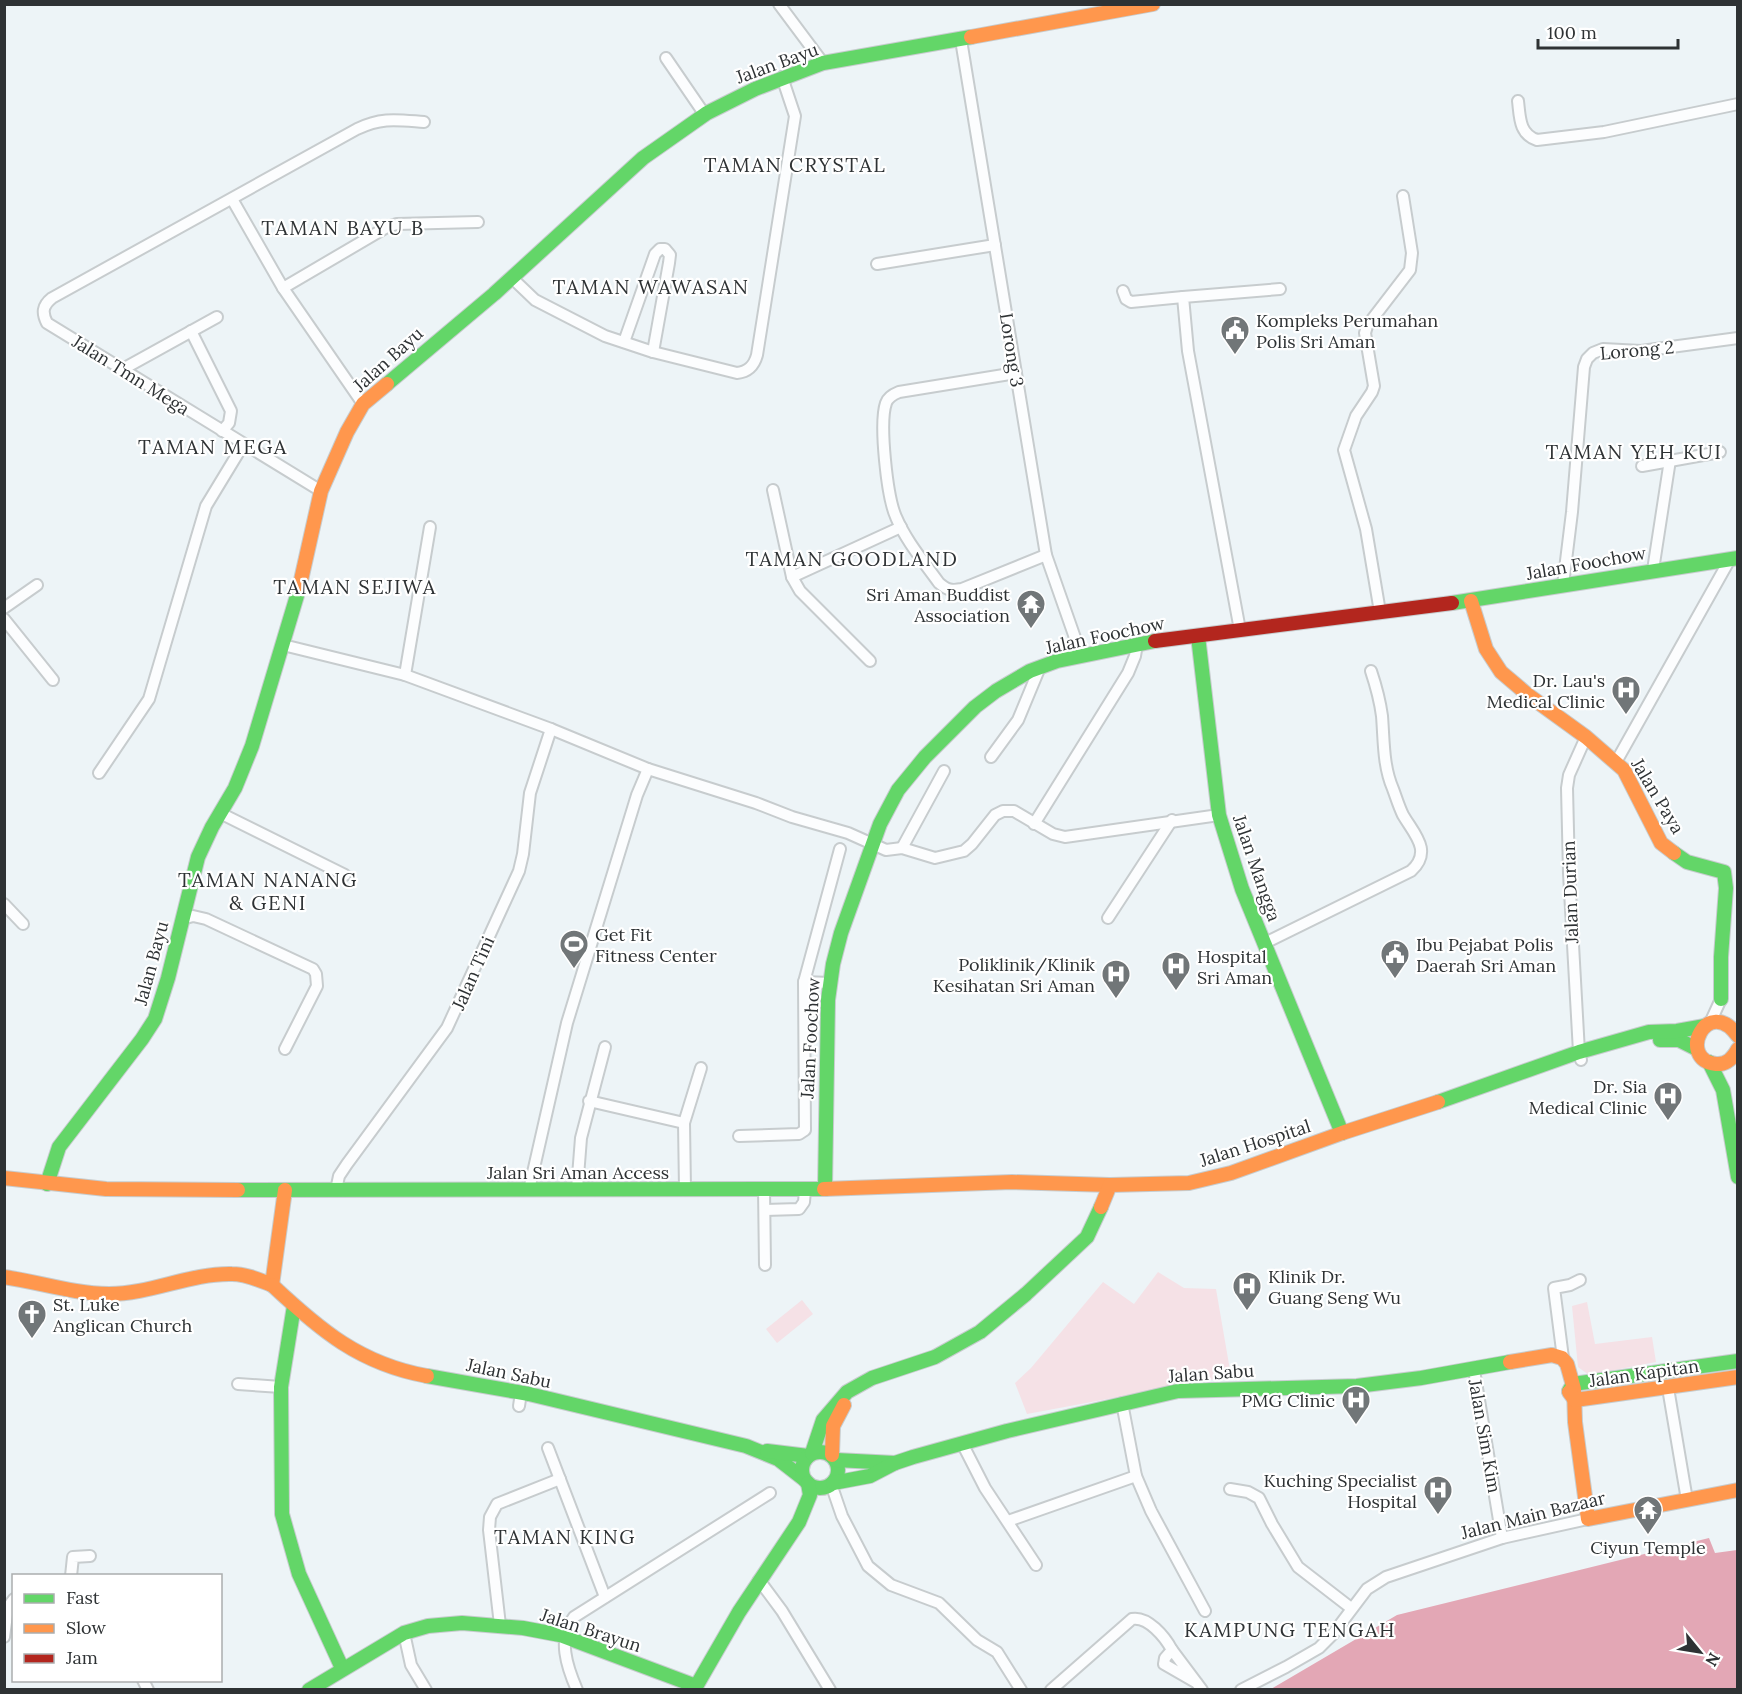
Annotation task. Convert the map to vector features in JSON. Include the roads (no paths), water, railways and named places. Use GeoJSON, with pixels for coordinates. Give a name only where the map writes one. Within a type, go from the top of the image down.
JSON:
{"type":"FeatureCollection","features":[{"type":"Feature","properties":{"kind":"street"},"geometry":{"type":"LineString","coordinates":[[779,4],[823,63]]}},
{"type":"Feature","properties":{"kind":"street","name":"Jalan Bayu"},"geometry":{"type":"LineString","coordinates":[[47,1184],[59,1147],[155,1019],[168,978],[198,857],[246,762],[283,645],[307,557],[321,491],[347,432],[363,404],[512,278],[613,184],[661,145],[735,98],[782,77],[823,63],[1146,5]]}},
{"type":"Feature","properties":{"kind":"street","name":"Lorong 3"},"geometry":{"type":"LineString","coordinates":[[961,40],[1046,555],[1081,655]]}},
{"type":"Feature","properties":{"kind":"street"},"geometry":{"type":"LineString","coordinates":[[666,58],[705,115]]}},
{"type":"Feature","properties":{"kind":"street"},"geometry":{"type":"LineString","coordinates":[[512,278],[535,300],[605,336],[652,352],[737,373],[748,370],[756,361],[795,116],[782,77]]}},
{"type":"Feature","properties":{"kind":"street"},"geometry":{"type":"LineString","coordinates":[[1518,101],[1522,127],[1528,135],[1537,140],[1614,130],[1737,104]]}},
{"type":"Feature","properties":{"kind":"street"},"geometry":{"type":"LineString","coordinates":[[363,404],[283,288],[232,199],[374,121],[391,119],[424,122]]}},
{"type":"Feature","properties":{"kind":"street"},"geometry":{"type":"LineString","coordinates":[[1380,612],[1366,529],[1344,450],[1356,416],[1374,387],[1365,333],[1367,326],[1406,277],[1412,261],[1403,196]]}},
{"type":"Feature","properties":{"kind":"street","name":"Jalan Tmn Mega"},"geometry":{"type":"LineString","coordinates":[[232,199],[52,298],[43,309],[43,316],[47,324],[321,491]]}},
{"type":"Feature","properties":{"kind":"street"},"geometry":{"type":"LineString","coordinates":[[283,288],[387,227],[397,224],[478,222]]}},
{"type":"Feature","properties":{"kind":"street"},"geometry":{"type":"LineString","coordinates":[[877,264],[995,244]]}},
{"type":"Feature","properties":{"kind":"street"},"geometry":{"type":"LineString","coordinates":[[624,342],[655,254],[660,249],[666,249],[670,257],[652,352]]}},
{"type":"Feature","properties":{"kind":"street"},"geometry":{"type":"LineString","coordinates":[[1123,291],[1126,300],[1131,302],[1280,290]]}},
{"type":"Feature","properties":{"kind":"street"},"geometry":{"type":"LineString","coordinates":[[1183,297],[1188,351],[1240,630]]}},
{"type":"Feature","properties":{"kind":"street"},"geometry":{"type":"LineString","coordinates":[[123,369],[217,317]]}},
{"type":"Feature","properties":{"kind":"street"},"geometry":{"type":"LineString","coordinates":[[191,331],[231,411],[229,423],[222,431]]}},
{"type":"Feature","properties":{"kind":"street","name":"Lorong 2"},"geometry":{"type":"LineString","coordinates":[[1563,585],[1572,512],[1584,367],[1587,359],[1593,352],[1603,349],[1641,351],[1737,338]]}},
{"type":"Feature","properties":{"kind":"street"},"geometry":{"type":"LineString","coordinates":[[1016,373],[899,392],[889,398],[886,402],[884,416],[886,474],[891,502],[901,527],[939,583],[946,589],[952,591],[1046,555]]}},
{"type":"Feature","properties":{"kind":"street"},"geometry":{"type":"LineString","coordinates":[[99,773],[149,699],[206,506],[243,445]]}},
{"type":"Feature","properties":{"kind":"street"},"geometry":{"type":"LineString","coordinates":[[1642,466],[1720,452]]}},
{"type":"Feature","properties":{"kind":"street"},"geometry":{"type":"LineString","coordinates":[[1653,570],[1670,460]]}},
{"type":"Feature","properties":{"kind":"street"},"geometry":{"type":"LineString","coordinates":[[773,490],[792,577],[800,591],[870,661]]}},
{"type":"Feature","properties":{"kind":"street"},"geometry":{"type":"LineString","coordinates":[[792,577],[901,527]]}},
{"type":"Feature","properties":{"kind":"street"},"geometry":{"type":"LineString","coordinates":[[405,675],[430,528]]}},
{"type":"Feature","properties":{"kind":"street"},"geometry":{"type":"LineString","coordinates":[[1616,762],[1734,558]]}},
{"type":"Feature","properties":{"kind":"street","name":"Jalan Foochow"},"geometry":{"type":"LineString","coordinates":[[825,1189],[826,1041],[830,983],[841,933],[887,848],[891,802],[925,757],[975,706],[996,691],[1040,667],[1081,655],[1134,655],[1198,636],[1471,601],[1734,558]]}},
{"type":"Feature","properties":{"kind":"street"},"geometry":{"type":"LineString","coordinates":[[4,608],[37,585]]}},
{"type":"Feature","properties":{"kind":"street","name":"Jalan Paya"},"geometry":{"type":"LineString","coordinates":[[1471,601],[1486,650],[1501,672],[1586,736],[1624,770],[1632,791],[1661,843],[1687,862],[1724,872],[1726,888],[1721,957],[1721,999]]}},
{"type":"Feature","properties":{"kind":"street"},"geometry":{"type":"LineString","coordinates":[[4,619],[53,680]]}},
{"type":"Feature","properties":{"kind":"street","name":"Jalan Mangga"},"geometry":{"type":"LineString","coordinates":[[1198,636],[1219,815],[1242,889],[1342,1133]]}},
{"type":"Feature","properties":{"kind":"street"},"geometry":{"type":"LineString","coordinates":[[283,645],[405,675],[550,729],[648,769],[756,803],[792,818],[849,833],[887,848],[935,858],[964,851],[995,815],[1003,811],[1014,811],[1053,834],[1065,837],[1219,815]]}},
{"type":"Feature","properties":{"kind":"street"},"geometry":{"type":"LineString","coordinates":[[1034,824],[1134,655]]}},
{"type":"Feature","properties":{"kind":"street"},"geometry":{"type":"LineString","coordinates":[[992,757],[1018,720],[1040,667]]}},
{"type":"Feature","properties":{"kind":"street"},"geometry":{"type":"LineString","coordinates":[[1265,943],[1411,871],[1421,856],[1421,843],[1402,813],[1389,781],[1385,765],[1382,715],[1371,671]]}},
{"type":"Feature","properties":{"kind":"street","name":"Jalan Tini"},"geometry":{"type":"LineString","coordinates":[[336,1190],[339,1176],[347,1164],[451,1022],[519,871],[531,793],[550,729]]}},
{"type":"Feature","properties":{"kind":"street","name":"Jalan Durian"},"geometry":{"type":"LineString","coordinates":[[1580,1056],[1569,873],[1567,788],[1572,767],[1586,736]]}},
{"type":"Feature","properties":{"kind":"street"},"geometry":{"type":"LineString","coordinates":[[529,1190],[567,1023],[637,795],[648,769]]}},
{"type":"Feature","properties":{"kind":"street"},"geometry":{"type":"LineString","coordinates":[[887,848],[944,771]]}},
{"type":"Feature","properties":{"kind":"street"},"geometry":{"type":"LineString","coordinates":[[220,813],[345,875]]}},
{"type":"Feature","properties":{"kind":"street"},"geometry":{"type":"LineString","coordinates":[[1108,918],[1172,820]]}},
{"type":"Feature","properties":{"kind":"street"},"geometry":{"type":"LineString","coordinates":[[739,1136],[799,1134],[805,1130],[804,982],[840,849]]}},
{"type":"Feature","properties":{"kind":"street"},"geometry":{"type":"LineString","coordinates":[[4,904],[23,924]]}},
{"type":"Feature","properties":{"kind":"street"},"geometry":{"type":"LineString","coordinates":[[182,919],[193,916],[206,919],[313,969],[317,986],[285,1049]]}},
{"type":"Feature","properties":{"kind":"street"},"geometry":{"type":"LineString","coordinates":[[804,982],[830,983]]}},
{"type":"Feature","properties":{"kind":"street"},"geometry":{"type":"LineString","coordinates":[[1721,999],[1707,1024],[1697,1036],[1697,1049],[1704,1059],[1721,1064],[1736,1053]]}},
{"type":"Feature","properties":{"kind":"street"},"geometry":{"type":"LineString","coordinates":[[1721,999],[1734,1031]]}},
{"type":"Feature","properties":{"kind":"street","name":"Jalan Hospital"},"geometry":{"type":"LineString","coordinates":[[1580,1056],[1649,1032],[1677,1031],[1722,1022],[1734,1031]]}},
{"type":"Feature","properties":{"kind":"street","name":"Jalan Hospital"},"geometry":{"type":"LineString","coordinates":[[1110,1185],[1170,1184],[1231,1173],[1554,1062],[1662,1040],[1679,1041],[1697,1049]]}},
{"type":"Feature","properties":{"kind":"street"},"geometry":{"type":"LineString","coordinates":[[577,1189],[581,1138],[605,1047]]}},
{"type":"Feature","properties":{"kind":"street"},"geometry":{"type":"LineString","coordinates":[[1723,1090],[1736,1053]]}},
{"type":"Feature","properties":{"kind":"street"},"geometry":{"type":"LineString","coordinates":[[1709,1062],[1723,1090],[1737,1176]]}},
{"type":"Feature","properties":{"kind":"street"},"geometry":{"type":"LineString","coordinates":[[685,1189],[684,1123],[701,1068]]}},
{"type":"Feature","properties":{"kind":"street"},"geometry":{"type":"LineString","coordinates":[[589,1101],[684,1123]]}},
{"type":"Feature","properties":{"kind":"street","name":"Jalan Sri Aman Access"},"geometry":{"type":"LineString","coordinates":[[4,1178],[106,1189],[805,1190],[1012,1182],[1110,1185]]}},
{"type":"Feature","properties":{"kind":"street"},"geometry":{"type":"LineString","coordinates":[[695,1688],[759,1580],[799,1522],[810,1495],[802,1470],[829,1411],[848,1392],[858,1386],[901,1367],[935,1357],[961,1344],[992,1323],[1087,1237],[1110,1185]]}},
{"type":"Feature","properties":{"kind":"street"},"geometry":{"type":"LineString","coordinates":[[764,1189],[765,1265]]}},
{"type":"Feature","properties":{"kind":"street"},"geometry":{"type":"LineString","coordinates":[[4,1277],[87,1293],[111,1294],[137,1291],[209,1275],[248,1276],[272,1285],[285,1190]]}},
{"type":"Feature","properties":{"kind":"street"},"geometry":{"type":"LineString","coordinates":[[765,1210],[799,1209],[804,1202],[805,1190]]}},
{"type":"Feature","properties":{"kind":"street"},"geometry":{"type":"LineString","coordinates":[[1580,1280],[1570,1285],[1554,1288],[1560,1362],[1577,1411],[1575,1422],[1588,1519]]}},
{"type":"Feature","properties":{"kind":"street","name":"Jalan Sabu"},"geometry":{"type":"LineString","coordinates":[[272,1285],[294,1306],[355,1352],[375,1362],[520,1399],[761,1451]]}},
{"type":"Feature","properties":{"kind":"street"},"geometry":{"type":"LineString","coordinates":[[294,1306],[281,1387],[282,1504],[285,1533],[300,1580],[342,1668]]}},
{"type":"Feature","properties":{"kind":"street","name":"Jalan Sabu"},"geometry":{"type":"LineString","coordinates":[[895,1463],[1007,1431],[1178,1391],[1358,1386],[1474,1370],[1550,1355],[1560,1362]]}},
{"type":"Feature","properties":{"kind":"street","name":"Jalan Kapitan"},"geometry":{"type":"LineString","coordinates":[[1569,1392],[1737,1361]]}},
{"type":"Feature","properties":{"kind":"street","name":"Jalan Sim Kim"},"geometry":{"type":"LineString","coordinates":[[1474,1370],[1502,1538]]}},
{"type":"Feature","properties":{"kind":"street","name":"Jalan Kapitan"},"geometry":{"type":"LineString","coordinates":[[1569,1392],[1668,1388],[1737,1377]]}},
{"type":"Feature","properties":{"kind":"street"},"geometry":{"type":"LineString","coordinates":[[238,1384],[281,1387]]}},
{"type":"Feature","properties":{"kind":"street"},"geometry":{"type":"LineString","coordinates":[[799,1522],[814,1509],[838,1472],[834,1457],[833,1426],[858,1386]]}},
{"type":"Feature","properties":{"kind":"street"},"geometry":{"type":"LineString","coordinates":[[1668,1388],[1688,1500]]}},
{"type":"Feature","properties":{"kind":"street"},"geometry":{"type":"LineString","coordinates":[[1122,1403],[1136,1476],[1151,1511],[1205,1611]]}},
{"type":"Feature","properties":{"kind":"street"},"geometry":{"type":"LineString","coordinates":[[963,1445],[986,1488],[1036,1565]]}},
{"type":"Feature","properties":{"kind":"street"},"geometry":{"type":"LineString","coordinates":[[548,1448],[605,1597]]}},
{"type":"Feature","properties":{"kind":"street"},"geometry":{"type":"LineString","coordinates":[[761,1451],[810,1455],[822,1451],[834,1457],[868,1463],[884,1461],[895,1463]]}},
{"type":"Feature","properties":{"kind":"street"},"geometry":{"type":"LineString","coordinates":[[761,1451],[793,1468],[813,1486],[870,1476],[895,1463]]}},
{"type":"Feature","properties":{"kind":"street"},"geometry":{"type":"LineString","coordinates":[[1008,1521],[1136,1476]]}},
{"type":"Feature","properties":{"kind":"street"},"geometry":{"type":"LineString","coordinates":[[500,1625],[489,1530],[491,1512],[497,1504],[560,1479]]}},
{"type":"Feature","properties":{"kind":"street"},"geometry":{"type":"LineString","coordinates":[[829,1485],[868,1566],[891,1585],[939,1603],[977,1640],[997,1652],[1021,1689]]}},
{"type":"Feature","properties":{"kind":"street"},"geometry":{"type":"LineString","coordinates":[[1230,1489],[1248,1492],[1258,1498],[1298,1566],[1351,1608]]}},
{"type":"Feature","properties":{"kind":"street","name":"Jalan Main Bazaar"},"geometry":{"type":"LineString","coordinates":[[1241,1689],[1319,1648],[1333,1634],[1367,1589],[1386,1577],[1502,1538],[1737,1490]]}},
{"type":"Feature","properties":{"kind":"street"},"geometry":{"type":"LineString","coordinates":[[577,1689],[568,1670],[565,1637],[567,1627],[574,1617],[770,1492]]}},
{"type":"Feature","properties":{"kind":"street"},"geometry":{"type":"LineString","coordinates":[[71,1574],[74,1557],[90,1556]]}},
{"type":"Feature","properties":{"kind":"street"},"geometry":{"type":"LineString","coordinates":[[759,1580],[782,1611],[830,1689]]}},
{"type":"Feature","properties":{"kind":"street"},"geometry":{"type":"LineString","coordinates":[[4,1637],[8,1606],[12,1601]]}},
{"type":"Feature","properties":{"kind":"street"},"geometry":{"type":"LineString","coordinates":[[1051,1689],[1132,1619],[1144,1620],[1162,1636],[1199,1686]]}},
{"type":"Feature","properties":{"kind":"street","name":"Jalan Brayun"},"geometry":{"type":"LineString","coordinates":[[309,1689],[404,1633],[428,1626],[462,1623],[524,1628],[565,1637],[695,1688]]}},
{"type":"Feature","properties":{"kind":"street"},"geometry":{"type":"LineString","coordinates":[[404,1633],[411,1665],[426,1689]]}},
{"type":"Feature","properties":{"kind":"place","name":"Kompleks Perumahan Polis Sri Aman"},"geometry":{"type":"Point","coordinates":[1235,356]}},
{"type":"Feature","properties":{"kind":"place","name":"Sri Aman Buddist Association"},"geometry":{"type":"Point","coordinates":[1031,630]}},
{"type":"Feature","properties":{"kind":"place","name":"Dr. Lau's Medical Clinic"},"geometry":{"type":"Point","coordinates":[1626,716]}},
{"type":"Feature","properties":{"kind":"place","name":"Get Fit Fitness Center"},"geometry":{"type":"Point","coordinates":[574,970]}},
{"type":"Feature","properties":{"kind":"place","name":"Ibu Pejabat Polis Daerah Sri Aman"},"geometry":{"type":"Point","coordinates":[1395,980]}},
{"type":"Feature","properties":{"kind":"place","name":"Hospital Sri Aman"},"geometry":{"type":"Point","coordinates":[1176,992]}},
{"type":"Feature","properties":{"kind":"place","name":"Poliklinik/Klinik Kesihatan Sri Aman"},"geometry":{"type":"Point","coordinates":[1116,1000]}},
{"type":"Feature","properties":{"kind":"place","name":"Dr. Sia Medical Clinic"},"geometry":{"type":"Point","coordinates":[1668,1122]}},
{"type":"Feature","properties":{"kind":"place","name":"Klinik Dr. Guang Seng Wu"},"geometry":{"type":"Point","coordinates":[1247,1312]}},
{"type":"Feature","properties":{"kind":"place","name":"St. Luke Anglican Church"},"geometry":{"type":"Point","coordinates":[32,1340]}},
{"type":"Feature","properties":{"kind":"place","name":"PMG Clinic"},"geometry":{"type":"Point","coordinates":[1356,1426]}},
{"type":"Feature","properties":{"kind":"place","name":"Kuching Specialist Hospital"},"geometry":{"type":"Point","coordinates":[1438,1516]}},
{"type":"Feature","properties":{"kind":"place","name":"Ciyun Temple"},"geometry":{"type":"Point","coordinates":[1648,1536]}},
{"type":"Feature","properties":{"kind":"district","name":"TAMAN CRYSTAL"},"geometry":{"type":"Point","coordinates":[795,164]}},
{"type":"Feature","properties":{"kind":"district","name":"TAMAN BAYU B"},"geometry":{"type":"Point","coordinates":[343,227]}},
{"type":"Feature","properties":{"kind":"district","name":"TAMAN WAWASAN"},"geometry":{"type":"Point","coordinates":[651,286]}},
{"type":"Feature","properties":{"kind":"district","name":"TAMAN MEGA"},"geometry":{"type":"Point","coordinates":[213,446]}},
{"type":"Feature","properties":{"kind":"district","name":"TAMAN YEH KUI"},"geometry":{"type":"Point","coordinates":[1634,451]}},
{"type":"Feature","properties":{"kind":"district","name":"TAMAN GOODLAND"},"geometry":{"type":"Point","coordinates":[852,558]}},
{"type":"Feature","properties":{"kind":"district","name":"TAMAN SEJIWA"},"geometry":{"type":"Point","coordinates":[355,586]}},
{"type":"Feature","properties":{"kind":"district","name":"TAMAN NANANG & GENI"},"geometry":{"type":"Point","coordinates":[268,890]}},
{"type":"Feature","properties":{"kind":"district","name":"TAMAN KING"},"geometry":{"type":"Point","coordinates":[565,1536]}},
{"type":"Feature","properties":{"kind":"district","name":"KAMPUNG TENGAH"},"geometry":{"type":"Point","coordinates":[1290,1629]}}]}
